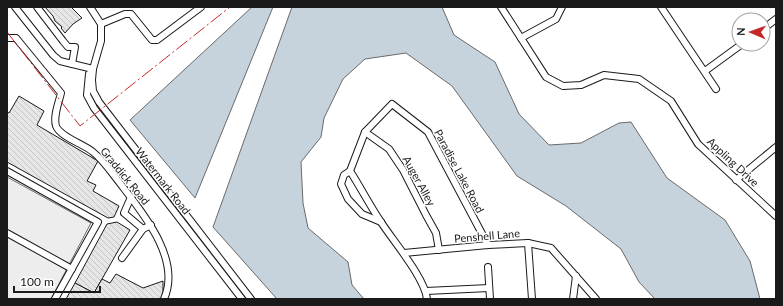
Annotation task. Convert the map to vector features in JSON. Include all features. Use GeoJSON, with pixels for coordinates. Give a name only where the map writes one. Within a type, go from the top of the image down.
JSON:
{"type":"FeatureCollection","features":[{"type":"Feature","properties":{"kind":"street"},"geometry":{"type":"LineString","coordinates":[[14,7],[53,55],[60,61],[93,69]]}},
{"type":"Feature","properties":{"kind":"street"},"geometry":{"type":"LineString","coordinates":[[37,7],[63,41],[68,46],[75,47],[72,64]]}},
{"type":"Feature","properties":{"kind":"street"},"geometry":{"type":"LineString","coordinates":[[90,7],[101,24],[126,14],[131,14],[152,40],[157,40],[201,7]]}},
{"type":"Feature","properties":{"kind":"street","name":"Appling Drive"},"geometry":{"type":"LineString","coordinates":[[501,7],[546,77],[563,86],[581,85],[604,75],[639,79],[671,101],[698,144],[776,216]]}},
{"type":"Feature","properties":{"kind":"street"},"geometry":{"type":"LineString","coordinates":[[521,38],[556,19],[562,7]]}},
{"type":"Feature","properties":{"kind":"street"},"geometry":{"type":"LineString","coordinates":[[661,7],[716,88]]}},
{"type":"Feature","properties":{"kind":"street","name":"Watermark Road"},"geometry":{"type":"LineString","coordinates":[[101,24],[101,41],[93,69],[93,91],[99,102],[251,299]]}},
{"type":"Feature","properties":{"kind":"street","name":"Graddick Road"},"geometry":{"type":"LineString","coordinates":[[7,38],[16,38],[61,93],[56,126],[61,132],[93,151],[131,197],[151,225],[166,260],[169,277],[164,299]]}},
{"type":"Feature","properties":{"kind":"street"},"geometry":{"type":"LineString","coordinates":[[704,71],[731,52]]}},
{"type":"Feature","properties":{"kind":"street","name":"Watermark Road"},"geometry":{"type":"LineString","coordinates":[[93,69],[88,75],[87,95],[94,108],[242,299]]}},
{"type":"Feature","properties":{"kind":"street","name":"Paradise Lake Road"},"geometry":{"type":"LineString","coordinates":[[381,222],[362,214],[348,199],[341,184],[344,175],[350,172],[365,132],[392,104],[428,132],[488,245]]}},
{"type":"Feature","properties":{"kind":"street","name":"Auger Alley"},"geometry":{"type":"LineString","coordinates":[[365,132],[389,149],[403,170],[436,233],[439,250]]}},
{"type":"Feature","properties":{"kind":"street"},"geometry":{"type":"LineString","coordinates":[[736,180],[776,147]]}},
{"type":"Feature","properties":{"kind":"street"},"geometry":{"type":"LineString","coordinates":[[7,171],[98,222],[55,299]]}},
{"type":"Feature","properties":{"kind":"street"},"geometry":{"type":"LineString","coordinates":[[350,172],[381,222],[404,254],[426,291],[427,299]]}},
{"type":"Feature","properties":{"kind":"street"},"geometry":{"type":"LineString","coordinates":[[131,197],[124,213],[143,229]]}},
{"type":"Feature","properties":{"kind":"street"},"geometry":{"type":"LineString","coordinates":[[122,258],[143,229],[151,225]]}},
{"type":"Feature","properties":{"kind":"street"},"geometry":{"type":"LineString","coordinates":[[7,233],[72,269]]}},
{"type":"Feature","properties":{"kind":"street"},"geometry":{"type":"LineString","coordinates":[[528,243],[532,299]]}},
{"type":"Feature","properties":{"kind":"street","name":"Penshell Lane"},"geometry":{"type":"LineString","coordinates":[[404,254],[488,245],[528,243],[551,248],[596,299]]}},
{"type":"Feature","properties":{"kind":"street"},"geometry":{"type":"LineString","coordinates":[[488,267],[490,299]]}},
{"type":"Feature","properties":{"kind":"street"},"geometry":{"type":"LineString","coordinates":[[573,299],[576,276]]}},
{"type":"Feature","properties":{"kind":"street"},"geometry":{"type":"LineString","coordinates":[[426,291],[489,288]]}},
{"type":"Feature","properties":{"kind":"shaded area"},"geometry":{"type":"Polygon","coordinates":[[[252,7],[273,7],[195,198],[130,120],[252,7]]]}},
{"type":"Feature","properties":{"kind":"shaded area"},"geometry":{"type":"Polygon","coordinates":[[[292,7],[442,7],[454,35],[495,62],[519,114],[549,145],[581,143],[619,123],[631,122],[667,178],[725,220],[750,261],[760,299],[655,299],[639,282],[621,249],[566,206],[517,176],[452,86],[406,53],[365,59],[343,79],[324,118],[321,137],[301,162],[303,203],[308,228],[348,262],[352,285],[364,299],[277,299],[213,227],[292,7]]]}},
{"type":"Feature","properties":{"kind":"shaded area"},"geometry":{"type":"Polygon","coordinates":[[[7,177],[91,223],[51,299],[7,299],[7,177]]]}},
{"type":"Feature","properties":{"kind":"building"},"geometry":{"type":"Polygon","coordinates":[[[45,7],[71,7],[82,18],[73,24],[65,33],[61,28],[62,27],[55,21],[53,16],[45,7]]]}},
{"type":"Feature","properties":{"kind":"building"},"geometry":{"type":"Polygon","coordinates":[[[19,96],[44,111],[37,125],[98,161],[87,181],[96,185],[93,191],[119,206],[114,217],[108,218],[7,162],[7,112],[9,113],[19,96]]]}},
{"type":"Feature","properties":{"kind":"building"},"geometry":{"type":"Polygon","coordinates":[[[117,222],[130,230],[94,293],[75,283],[107,224],[117,222]]]}},
{"type":"Feature","properties":{"kind":"building"},"geometry":{"type":"Polygon","coordinates":[[[116,274],[143,288],[163,281],[163,295],[161,299],[66,299],[75,283],[94,293],[102,279],[110,283],[116,274]]]}},
{"type":"Feature","properties":{"kind":"power"},"geometry":{"type":"LineString","coordinates":[[7,32],[80,126],[230,7]]}}]}
